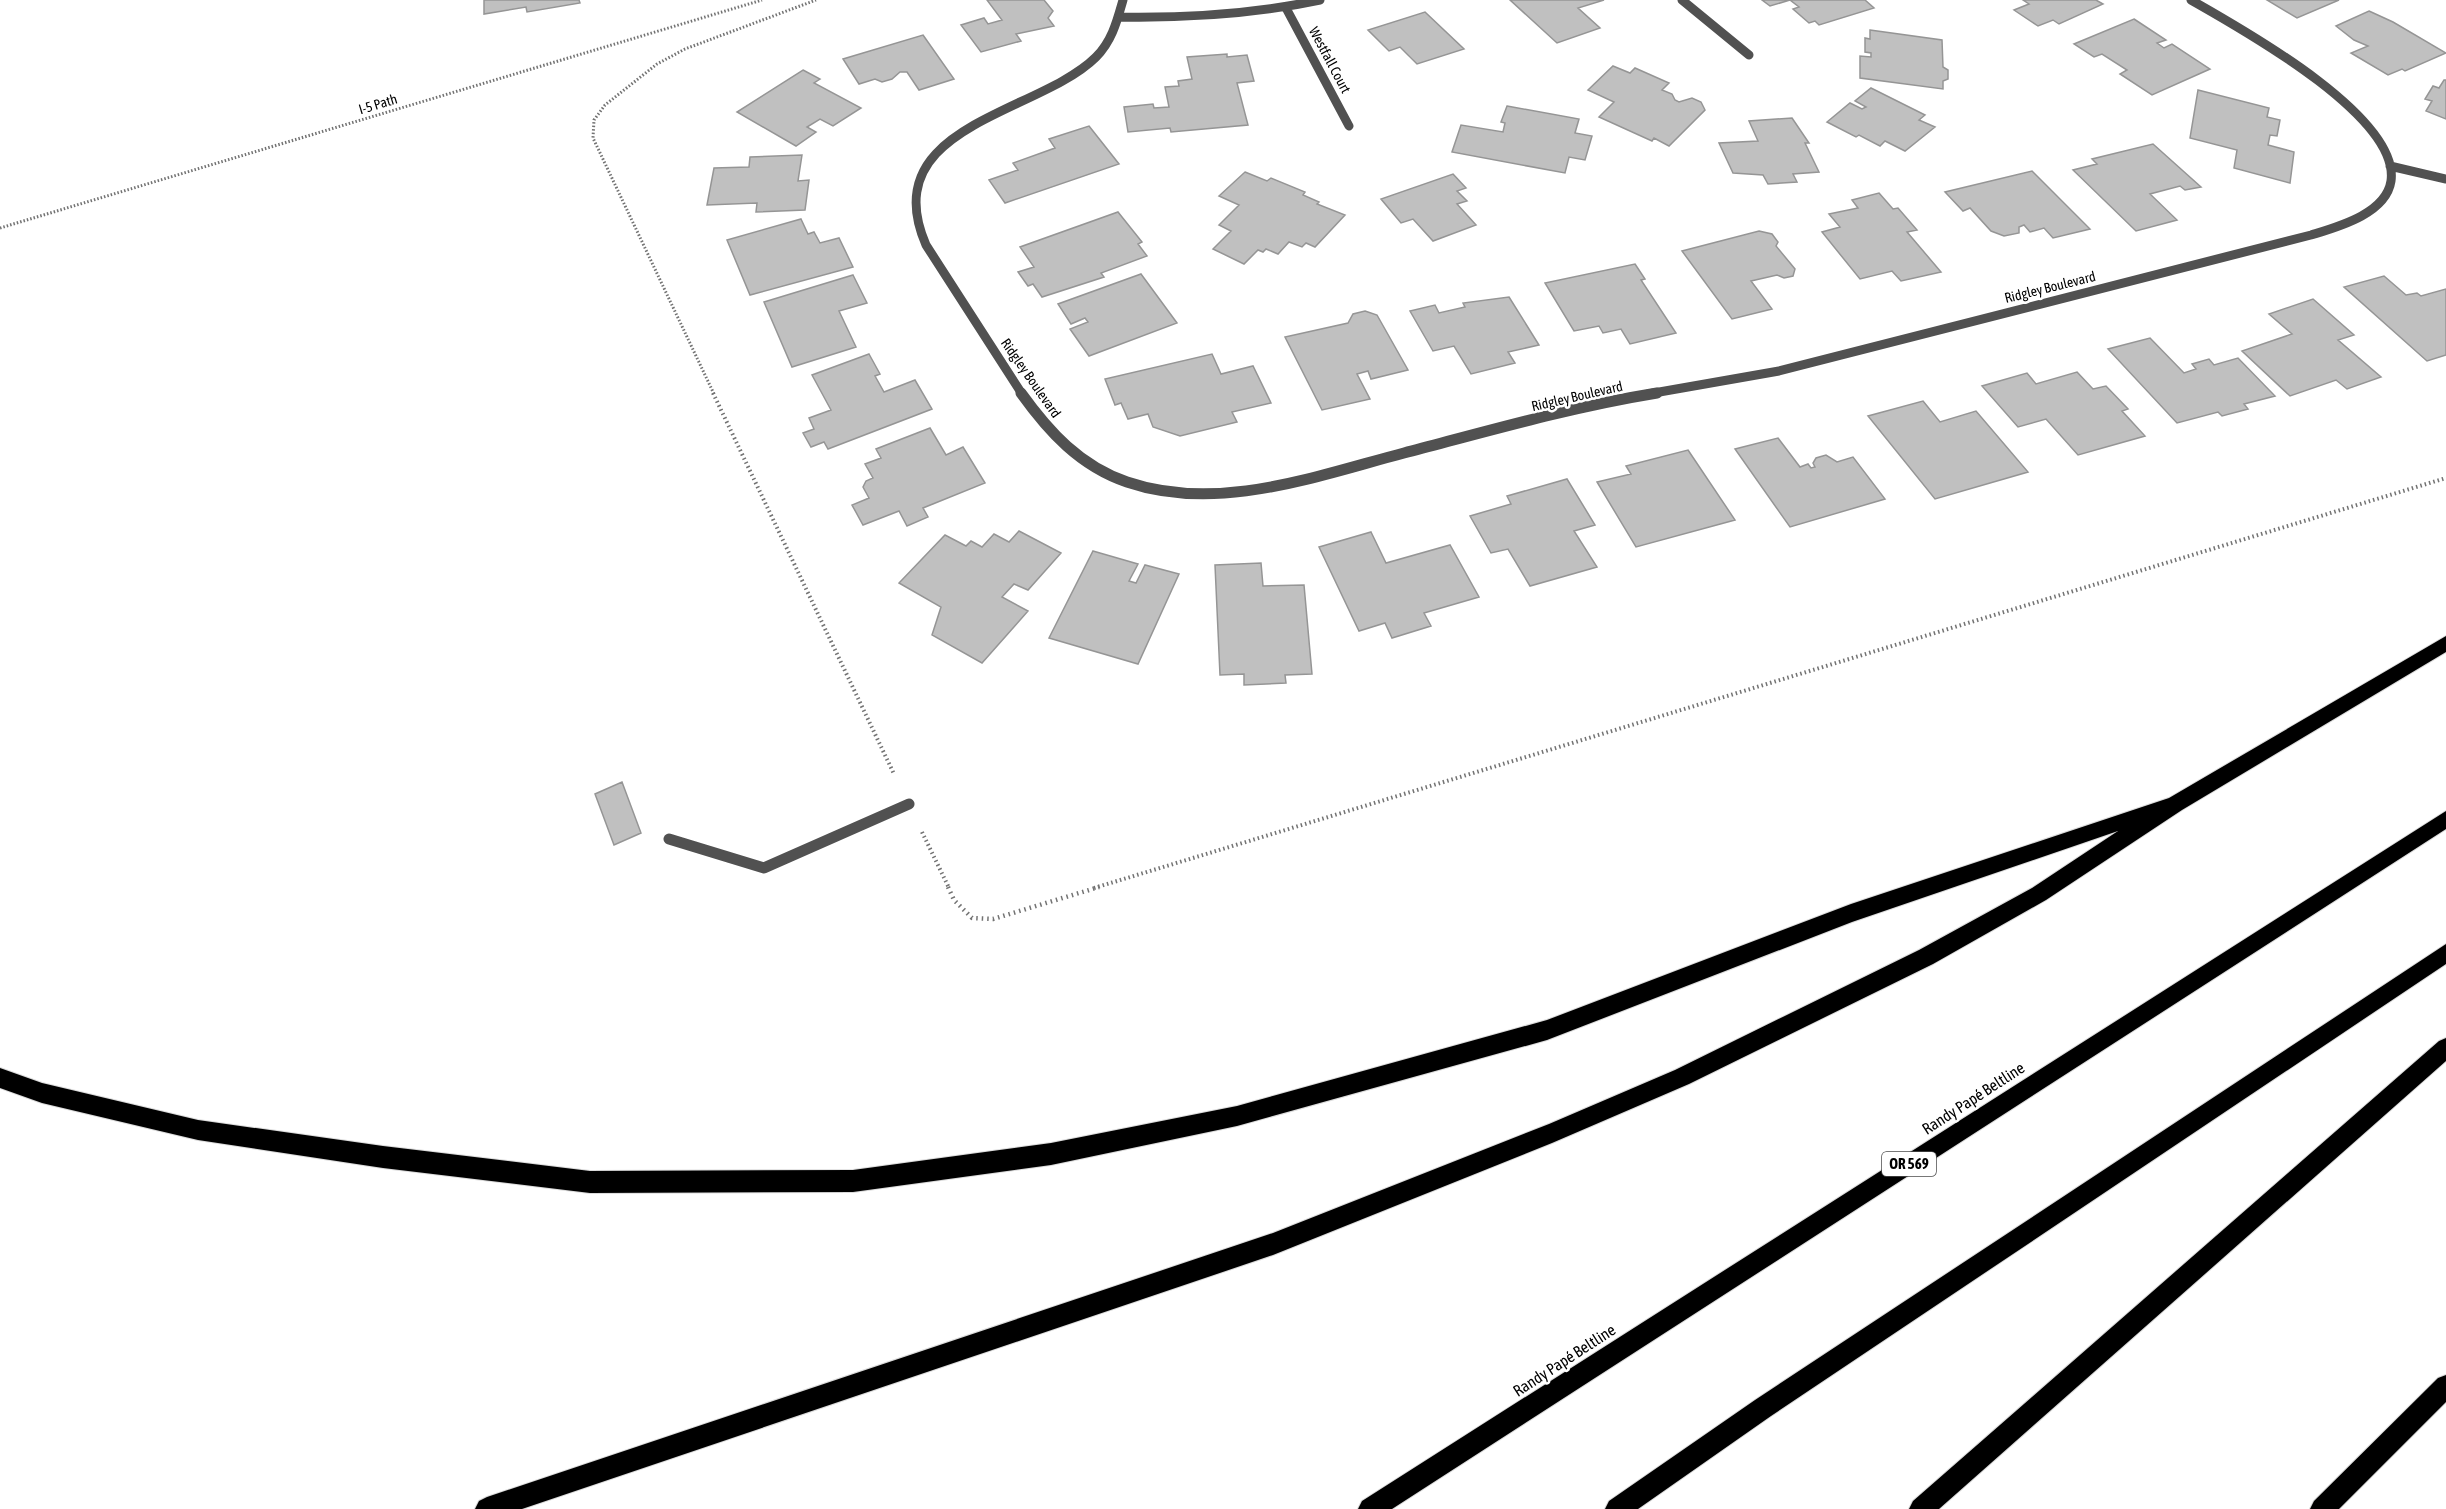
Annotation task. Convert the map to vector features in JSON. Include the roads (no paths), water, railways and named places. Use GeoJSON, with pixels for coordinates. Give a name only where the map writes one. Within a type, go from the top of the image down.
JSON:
{"type":"FeatureCollection","features":[{"type":"Feature","properties":{"kind":"highway"},"geometry":{"type":"LineString","coordinates":[[487,1509],[1273,1244],[1552,1133],[1682,1077],[1926,957],[2039,894],[2175,804],[2446,643]]}},
{"type":"Feature","properties":{"kind":"highway"},"geometry":{"type":"LineString","coordinates":[[0,1078],[42,1093],[198,1130],[590,1182],[853,1181],[1051,1154],[1238,1116],[1547,1030],[1851,913],[2175,804]]}},
{"type":"Feature","properties":{"kind":"highway","name":"Randy Papé Beltline"},"geometry":{"type":"LineString","coordinates":[[1371,1509],[2446,819]]}},
{"type":"Feature","properties":{"kind":"highway"},"geometry":{"type":"LineString","coordinates":[[1617,1509],[1763,1408],[2446,953]]}},
{"type":"Feature","properties":{"kind":"highway"},"geometry":{"type":"LineString","coordinates":[[1921,1509],[2446,1048]]}},
{"type":"Feature","properties":{"kind":"highway"},"geometry":{"type":"LineString","coordinates":[[2322,1509],[2446,1386]]}},
{"type":"Feature","properties":{"kind":"street","name":"Ridgley Boulevard"},"geometry":{"type":"LineString","coordinates":[[1123,0],[1121,16],[1104,47],[1078,72],[1040,94],[989,113],[949,139],[920,180],[916,196],[916,214],[920,231],[928,247],[1033,407],[1052,431],[1078,457],[1103,473],[1131,484],[1181,493],[1257,490],[1588,406],[1777,371],[2311,235],[2350,221],[2380,201],[2392,179],[2390,166]]}},
{"type":"Feature","properties":{"kind":"street"},"geometry":{"type":"LineString","coordinates":[[1121,16],[1183,17],[1286,8],[1320,0]]}},
{"type":"Feature","properties":{"kind":"street"},"geometry":{"type":"LineString","coordinates":[[1682,0],[1749,55]]}},
{"type":"Feature","properties":{"kind":"street"},"geometry":{"type":"LineString","coordinates":[[2191,0],[2254,38],[2332,91],[2350,106],[2379,140],[2390,166],[2446,179]]}},
{"type":"Feature","properties":{"kind":"street","name":"Westfall Court"},"geometry":{"type":"LineString","coordinates":[[1286,8],[1349,126]]}},
{"type":"Feature","properties":{"kind":"street"},"geometry":{"type":"LineString","coordinates":[[669,839],[764,868],[909,804]]}}]}
